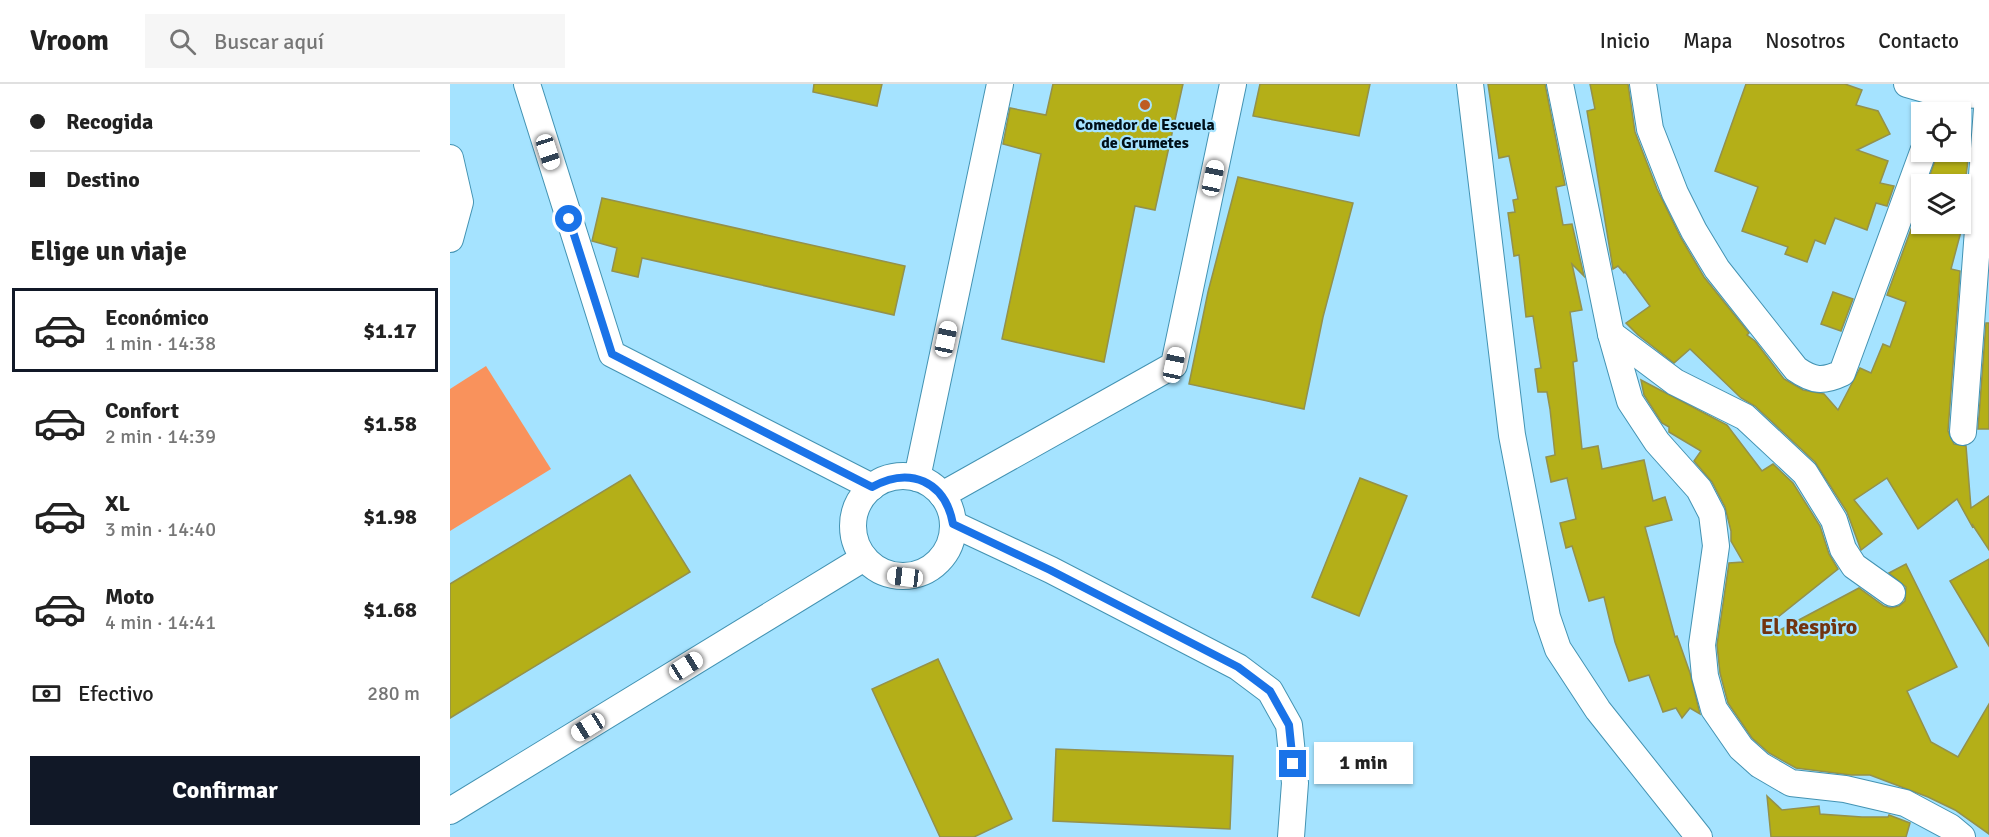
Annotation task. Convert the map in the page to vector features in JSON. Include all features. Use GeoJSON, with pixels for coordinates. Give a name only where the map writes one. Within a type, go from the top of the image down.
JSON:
{"type":"FeatureCollection","features":[{"type":"Feature","properties":{"kind":"street"},"geometry":{"type":"LineString","coordinates":[[527,84],[612,354],[872,487]]}},
{"type":"Feature","properties":{"kind":"street"},"geometry":{"type":"LineString","coordinates":[[917,478],[1000,84]]}},
{"type":"Feature","properties":{"kind":"street"},"geometry":{"type":"LineString","coordinates":[[942,495],[1174,365],[1233,84]]}},
{"type":"Feature","properties":{"kind":"street"},"geometry":{"type":"LineString","coordinates":[[1470,84],[1512,435],[1547,617],[1558,649],[1598,710],[1700,837]]}},
{"type":"Feature","properties":{"kind":"street"},"geometry":{"type":"LineString","coordinates":[[1560,84],[1611,334],[1630,401],[1657,442],[1699,489],[1713,513],[1716,546],[1702,645],[1705,676],[1714,709],[1731,735],[1760,765],[1791,783],[1845,789],[1905,803],[1950,827],[1962,837]]}},
{"type":"Feature","properties":{"kind":"street"},"geometry":{"type":"LineString","coordinates":[[1643,84],[1650,129],[1675,193],[1694,231],[1717,269],[1796,369],[1811,379],[1826,380],[1842,373],[1919,162]]}},
{"type":"Feature","properties":{"kind":"street"},"geometry":{"type":"LineString","coordinates":[[1907,84],[1937,102]]}},
{"type":"Feature","properties":{"kind":"street"},"geometry":{"type":"LineString","coordinates":[[1943,102],[1987,92],[1963,432]]}},
{"type":"Feature","properties":{"kind":"street"},"geometry":{"type":"LineString","coordinates":[[450,158],[460,202],[450,239]]}},
{"type":"Feature","properties":{"kind":"street"},"geometry":{"type":"LineString","coordinates":[[1611,334],[1675,382],[1745,417],[1754,425],[1806,473],[1834,520],[1843,549],[1854,566],[1892,593]]}},
{"type":"Feature","properties":{"kind":"street"},"geometry":{"type":"LineString","coordinates":[[893,478],[917,478],[931,485],[942,495],[950,509],[953,524],[951,540],[945,554],[934,566],[905,577],[889,575],[875,568],[864,558],[856,544],[853,529],[855,513],[861,499],[872,487],[893,478]]}},
{"type":"Feature","properties":{"kind":"street"},"geometry":{"type":"LineString","coordinates":[[953,524],[1050,570],[1238,667],[1270,691],[1289,725],[1295,783],[1291,837]]}},
{"type":"Feature","properties":{"kind":"street"},"geometry":{"type":"LineString","coordinates":[[450,811],[864,558]]}},
{"type":"Feature","properties":{"kind":"shaded area"},"geometry":{"type":"Polygon","coordinates":[[[486,366],[551,469],[450,531],[450,389],[486,366]]]}},
{"type":"Feature","properties":{"kind":"building"},"geometry":{"type":"Polygon","coordinates":[[[814,84],[882,84],[877,106],[813,92],[814,84]]]}},
{"type":"Feature","properties":{"kind":"building"},"geometry":{"type":"Polygon","coordinates":[[[1053,84],[1183,84],[1155,210],[1135,206],[1104,362],[1002,339],[1041,154],[1003,144],[1010,108],[1046,115],[1053,84]]]}},
{"type":"Feature","properties":{"kind":"building"},"geometry":{"type":"Polygon","coordinates":[[[1260,84],[1370,84],[1359,136],[1253,116],[1260,84]]]}},
{"type":"Feature","properties":{"kind":"building"},"geometry":{"type":"Polygon","coordinates":[[[1488,84],[1545,84],[1565,185],[1556,187],[1563,225],[1572,224],[1584,276],[1572,264],[1582,310],[1570,312],[1577,361],[1573,362],[1582,449],[1598,446],[1602,469],[1644,460],[1653,501],[1665,497],[1672,520],[1645,527],[1675,637],[1677,636],[1690,673],[1700,714],[1690,708],[1682,718],[1676,708],[1663,712],[1649,675],[1629,681],[1615,642],[1604,597],[1589,601],[1572,546],[1566,548],[1560,523],[1576,519],[1567,478],[1551,482],[1546,457],[1555,455],[1550,409],[1547,392],[1538,392],[1535,369],[1541,368],[1533,316],[1526,317],[1519,255],[1514,256],[1508,213],[1515,212],[1513,200],[1518,199],[1509,156],[1499,158],[1488,84]]]}},
{"type":"Feature","properties":{"kind":"building"},"geometry":{"type":"Polygon","coordinates":[[[1590,84],[1628,84],[1635,132],[1657,189],[1681,238],[1704,277],[1749,333],[1747,335],[1755,341],[1784,379],[1803,390],[1824,394],[1838,410],[1860,368],[1871,373],[1883,344],[1890,347],[1906,302],[1887,295],[1911,229],[1911,234],[1960,234],[1951,269],[1960,271],[1948,431],[1954,444],[1966,446],[1971,508],[1989,496],[1989,550],[1972,524],[1973,528],[1957,499],[1918,529],[1887,478],[1854,500],[1882,534],[1861,550],[1847,512],[1815,462],[1755,406],[1741,398],[1690,349],[1674,363],[1626,323],[1650,306],[1625,272],[1618,266],[1613,269],[1587,111],[1595,109],[1590,84]]]}},
{"type":"Feature","properties":{"kind":"building"},"geometry":{"type":"Polygon","coordinates":[[[1746,84],[1845,84],[1862,90],[1856,105],[1878,111],[1890,134],[1857,150],[1888,161],[1880,183],[1894,186],[1887,206],[1876,203],[1867,230],[1835,218],[1825,244],[1815,240],[1807,262],[1785,254],[1788,247],[1742,231],[1758,187],[1715,171],[1746,84]]]}},
{"type":"Feature","properties":{"kind":"building"},"geometry":{"type":"Polygon","coordinates":[[[1935,162],[1968,162],[1966,174],[1930,174],[1935,162]]]}},
{"type":"Feature","properties":{"kind":"building"},"geometry":{"type":"Polygon","coordinates":[[[1238,177],[1353,203],[1323,317],[1304,409],[1189,384],[1208,292],[1238,177]]]}},
{"type":"Feature","properties":{"kind":"building"},"geometry":{"type":"Polygon","coordinates":[[[602,198],[905,266],[894,315],[642,258],[638,277],[612,271],[617,248],[592,241],[602,198]]]}},
{"type":"Feature","properties":{"kind":"building"},"geometry":{"type":"Polygon","coordinates":[[[1833,292],[1853,299],[1841,331],[1821,324],[1833,292]]]}},
{"type":"Feature","properties":{"kind":"building"},"geometry":{"type":"Polygon","coordinates":[[[1986,323],[1989,323],[1989,429],[1978,429],[1986,323]]]}},
{"type":"Feature","properties":{"kind":"building"},"geometry":{"type":"Polygon","coordinates":[[[1641,380],[1727,425],[1762,471],[1773,464],[1793,483],[1820,526],[1829,554],[1838,569],[1773,621],[1780,630],[1859,588],[1884,606],[1891,608],[1899,606],[1905,601],[1906,587],[1889,573],[1906,564],[1957,667],[1907,691],[1931,742],[1958,757],[1989,704],[1989,834],[1955,810],[1928,797],[1870,775],[1796,768],[1769,753],[1752,738],[1728,703],[1720,673],[1717,645],[1729,563],[1743,562],[1731,541],[1725,507],[1712,482],[1694,461],[1701,451],[1669,432],[1669,427],[1662,423],[1644,395],[1641,380]]]}},
{"type":"Feature","properties":{"kind":"building"},"geometry":{"type":"Polygon","coordinates":[[[630,475],[690,572],[450,718],[450,584],[630,475]]]}},
{"type":"Feature","properties":{"kind":"building"},"geometry":{"type":"Polygon","coordinates":[[[1360,478],[1407,496],[1359,616],[1312,597],[1360,478]]]}},
{"type":"Feature","properties":{"kind":"building"},"geometry":{"type":"Polygon","coordinates":[[[1989,559],[1989,646],[1950,581],[1989,559]]]}},
{"type":"Feature","properties":{"kind":"building"},"geometry":{"type":"Polygon","coordinates":[[[938,659],[1012,819],[974,837],[940,837],[872,689],[938,659]]]}},
{"type":"Feature","properties":{"kind":"building"},"geometry":{"type":"Polygon","coordinates":[[[1056,749],[1233,756],[1230,829],[1053,821],[1056,749]]]}},
{"type":"Feature","properties":{"kind":"building"},"geometry":{"type":"Polygon","coordinates":[[[1767,796],[1782,810],[1819,806],[1820,814],[1862,817],[1888,817],[1889,815],[1910,823],[1906,837],[1771,837],[1767,796]]]}},
{"type":"Feature","properties":{"kind":"place","name":"Comedor de Escuela de Grumetes"},"geometry":{"type":"Point","coordinates":[1145,105]}},
{"type":"Feature","properties":{"kind":"district","name":"El Respiro"},"geometry":{"type":"Point","coordinates":[1809,626]}},
{"type":"Feature","properties":{"kind":"route"},"geometry":{"type":"LineString","coordinates":[[569,219],[612,354],[872,487],[901,476],[917,478],[931,485],[942,495],[950,509],[953,524],[1050,570],[1238,667],[1270,691],[1289,725],[1293,764]]}}]}
